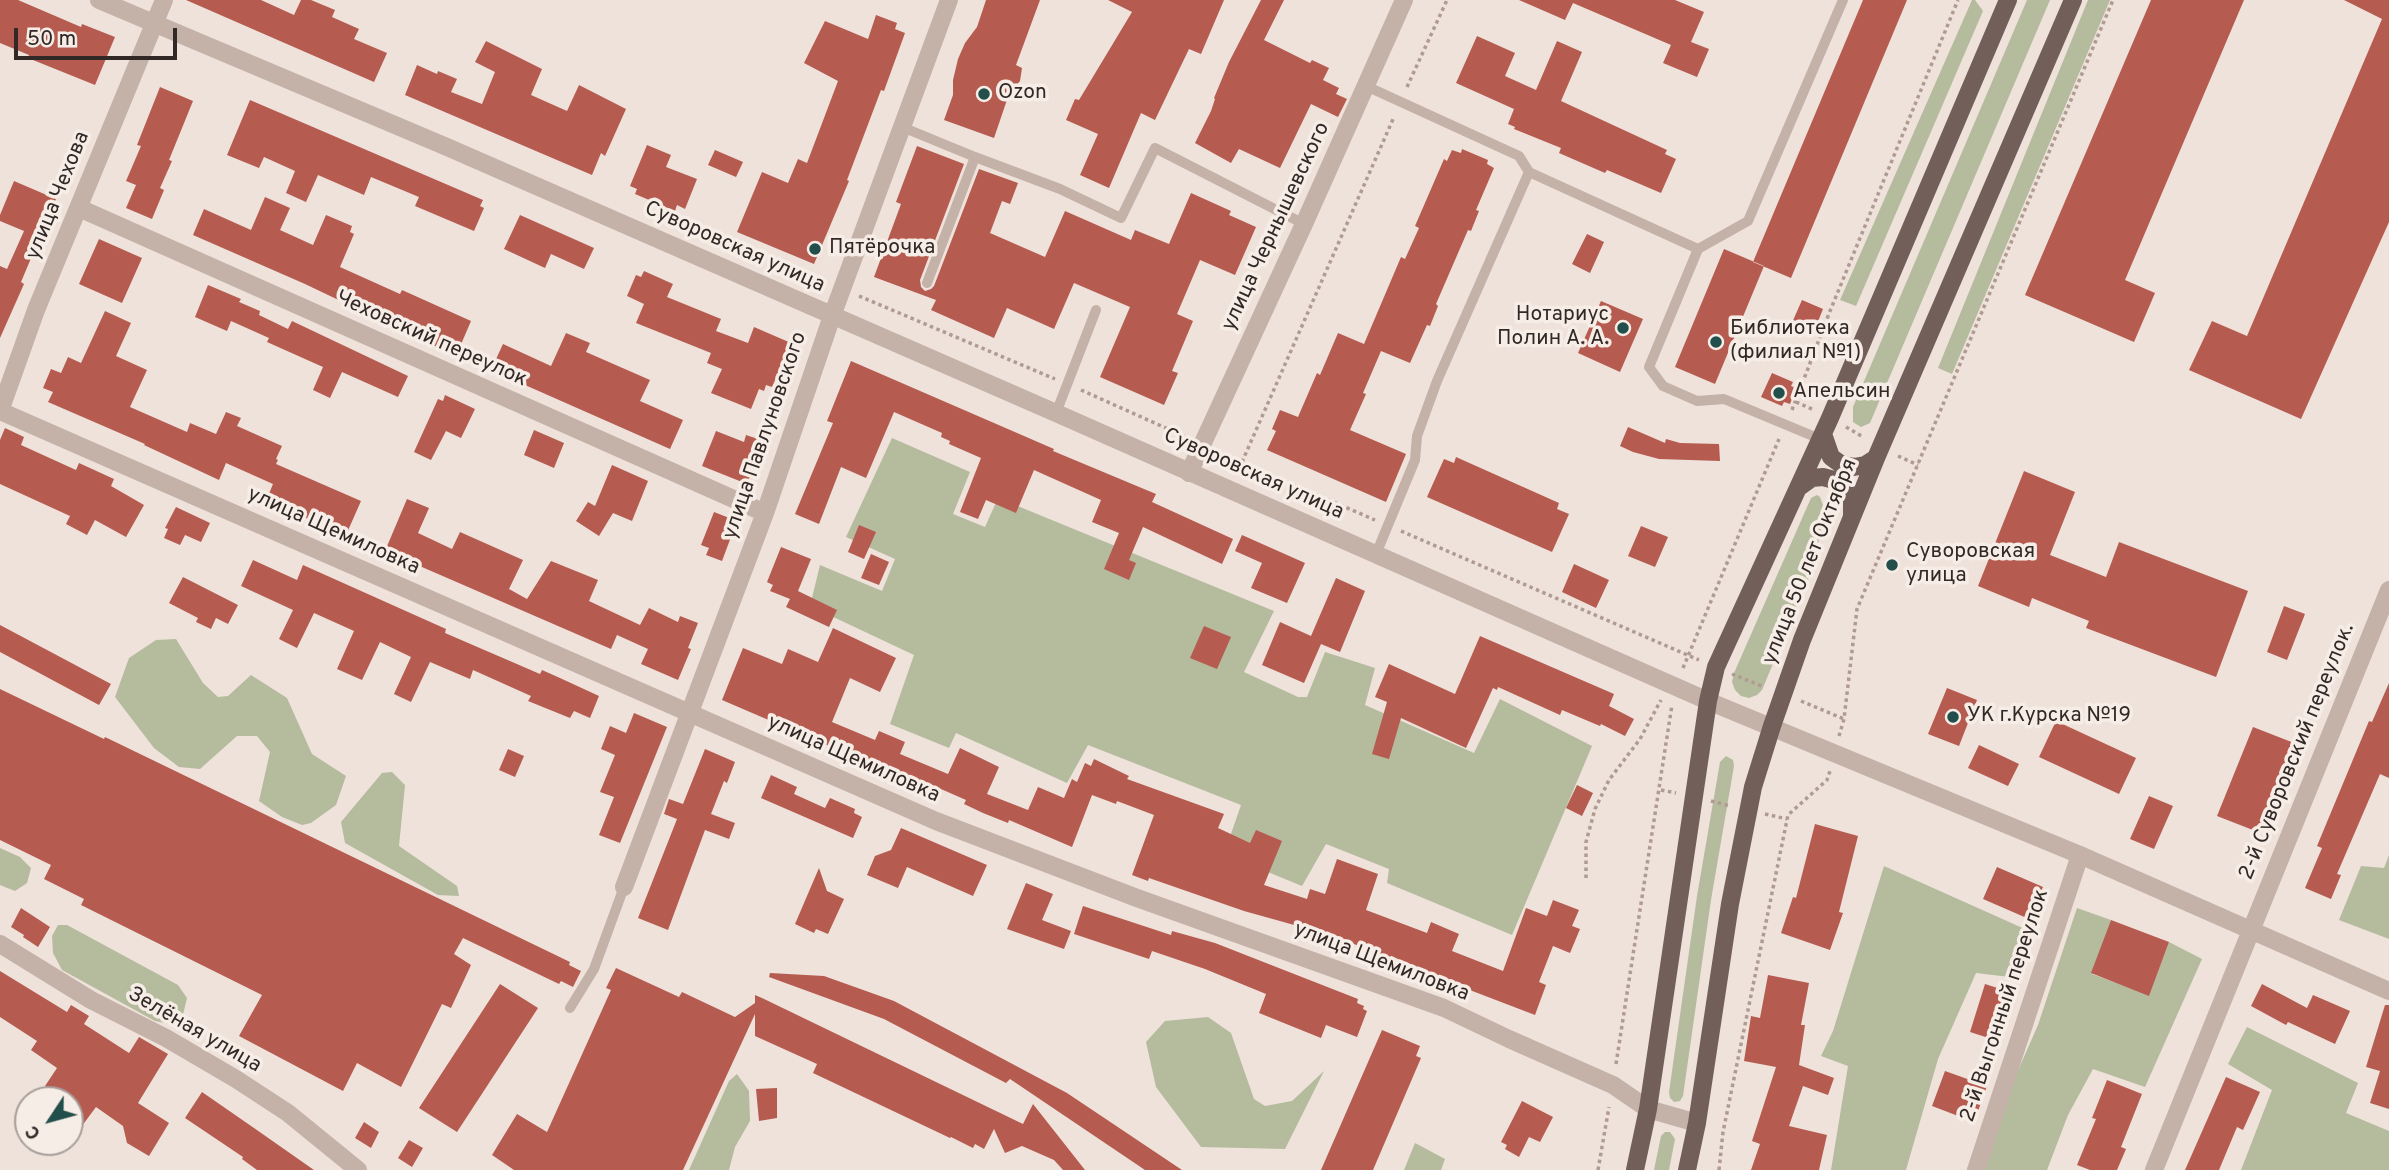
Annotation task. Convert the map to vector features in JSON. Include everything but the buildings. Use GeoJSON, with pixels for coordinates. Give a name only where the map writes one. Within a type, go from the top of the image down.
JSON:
{"type":"FeatureCollection","features":[{"type":"Feature","properties":{"kind":"main road","name":"улица 50 лет Октября"},"geometry":{"type":"LineString","coordinates":[[1635,1170],[1648,1109],[1708,701],[1716,667],[1821,437],[2008,0]]}},
{"type":"Feature","properties":{"kind":"main road","name":"улица 50 лет Октября"},"geometry":{"type":"LineString","coordinates":[[1687,1170],[1730,904],[1749,810],[1772,726],[1802,640],[1876,458],[2073,0]]}},
{"type":"Feature","properties":{"kind":"main road"},"geometry":{"type":"LineString","coordinates":[[1821,437],[1831,457],[1842,465],[1865,465],[1876,458]]}},
{"type":"Feature","properties":{"kind":"main road"},"geometry":{"type":"LineString","coordinates":[[1798,488],[1812,478],[1834,480],[1845,488],[1852,501],[1852,517]]}},
{"type":"Feature","properties":{"kind":"street","name":"Суворовская улица"},"geometry":{"type":"LineString","coordinates":[[99,0],[447,147],[1708,701],[2080,855],[2389,991]]}},
{"type":"Feature","properties":{"kind":"street","name":"улица Чехова"},"geometry":{"type":"LineString","coordinates":[[0,411],[36,310],[164,0]]}},
{"type":"Feature","properties":{"kind":"street","name":"улица Павлуновского"},"geometry":{"type":"LineString","coordinates":[[624,887],[765,513],[832,316],[949,0]]}},
{"type":"Feature","properties":{"kind":"street","name":"улица Чернышевского"},"geometry":{"type":"LineString","coordinates":[[1189,473],[1404,0]]}},
{"type":"Feature","properties":{"kind":"street","name":"Чеховский переулок"},"geometry":{"type":"LineString","coordinates":[[79,208],[765,513]]}},
{"type":"Feature","properties":{"kind":"street","name":"улица Щемиловка"},"geometry":{"type":"LineString","coordinates":[[0,411],[936,821],[1137,898],[1444,1008],[1612,1085],[1648,1109],[1696,1123]]}},
{"type":"Feature","properties":{"kind":"street","name":"2-й Суворовский переулок."},"geometry":{"type":"LineString","coordinates":[[2154,1170],[2389,590]]}},
{"type":"Feature","properties":{"kind":"street","name":"2-й Выгонный переулок"},"geometry":{"type":"LineString","coordinates":[[1976,1170],[2080,855]]}},
{"type":"Feature","properties":{"kind":"street","name":"Зелёная улица"},"geometry":{"type":"LineString","coordinates":[[0,944],[91,1000],[166,1038],[236,1079],[288,1113],[358,1170]]}},
{"type":"Feature","properties":{"kind":"lane"},"geometry":{"type":"LineString","coordinates":[[1821,437],[1724,399],[1697,401],[1663,386],[1649,367],[1698,249],[1748,221],[1843,0]]}},
{"type":"Feature","properties":{"kind":"lane"},"geometry":{"type":"LineString","coordinates":[[1366,86],[1519,156],[1529,172],[1698,249]]}},
{"type":"Feature","properties":{"kind":"lane"},"geometry":{"type":"LineString","coordinates":[[902,127],[1060,189],[1121,218],[1155,149],[1304,224]]}},
{"type":"Feature","properties":{"kind":"lane"},"geometry":{"type":"LineString","coordinates":[[927,283],[975,157]]}},
{"type":"Feature","properties":{"kind":"lane"},"geometry":{"type":"LineString","coordinates":[[1376,554],[1415,460],[1417,436],[1437,381],[1529,172]]}},
{"type":"Feature","properties":{"kind":"lane"},"geometry":{"type":"LineString","coordinates":[[1056,413],[1096,310]]}},
{"type":"Feature","properties":{"kind":"lane"},"geometry":{"type":"LineString","coordinates":[[570,1008],[594,969],[624,887]]}},
{"type":"Feature","properties":{"kind":"path"},"geometry":{"type":"LineString","coordinates":[[1242,463],[1447,0]]}},
{"type":"Feature","properties":{"kind":"path"},"geometry":{"type":"LineString","coordinates":[[1586,878],[1586,842],[1595,809],[1609,780],[1674,685],[1688,655],[1786,424],[1958,0]]}},
{"type":"Feature","properties":{"kind":"path"},"geometry":{"type":"LineString","coordinates":[[1718,1170],[1723,1132],[1787,819],[1827,780],[1844,719],[1857,609],[2113,0]]}},
{"type":"Feature","properties":{"kind":"path"},"geometry":{"type":"LineString","coordinates":[[843,289],[1068,384],[1242,463],[1688,655],[1844,719]]}},
{"type":"Feature","properties":{"kind":"path"},"geometry":{"type":"LineString","coordinates":[[1598,1170],[1661,790],[1674,685]]}},
{"type":"Feature","properties":{"kind":"path"},"geometry":{"type":"LineString","coordinates":[[1661,790],[1787,819]]}},
{"type":"Feature","properties":{"kind":"green space"},"geometry":{"type":"Polygon","coordinates":[[[1972,0],[1975,0],[1983,11],[1856,306],[1840,300],[1972,0]]]}},
{"type":"Feature","properties":{"kind":"green space"},"geometry":{"type":"Polygon","coordinates":[[[2027,0],[2050,0],[1870,423],[1861,427],[1853,422],[1853,407],[2027,0]]]}},
{"type":"Feature","properties":{"kind":"green space"},"geometry":{"type":"Polygon","coordinates":[[[2088,0],[2110,0],[1952,374],[1938,368],[2088,0]]]}},
{"type":"Feature","properties":{"kind":"green space"},"geometry":{"type":"Polygon","coordinates":[[[892,438],[970,472],[953,514],[985,527],[998,498],[1274,611],[1244,672],[1298,697],[1307,697],[1325,652],[1375,668],[1365,705],[1474,753],[1500,699],[1592,746],[1512,935],[1387,883],[1389,869],[1326,844],[1302,886],[1224,854],[1241,805],[1088,745],[1067,783],[956,733],[949,748],[890,724],[914,655],[810,606],[820,565],[882,591],[895,559],[846,537],[892,438]]]}},
{"type":"Feature","properties":{"kind":"green space"},"geometry":{"type":"Polygon","coordinates":[[[1817,495],[1823,505],[1812,570],[1762,690],[1749,698],[1741,696],[1732,682],[1734,673],[1811,498],[1817,495]]]}},
{"type":"Feature","properties":{"kind":"green space"},"geometry":{"type":"Polygon","coordinates":[[[176,639],[203,683],[218,697],[228,696],[251,675],[287,698],[312,754],[346,776],[336,805],[311,823],[302,825],[282,817],[259,801],[270,752],[257,736],[237,736],[200,769],[179,767],[154,748],[115,697],[129,658],[156,640],[176,639]]]}},
{"type":"Feature","properties":{"kind":"green space"},"geometry":{"type":"Polygon","coordinates":[[[1726,756],[1733,760],[1734,766],[1711,900],[1683,1096],[1680,1101],[1674,1102],[1669,1092],[1697,896],[1720,762],[1726,756]]]}},
{"type":"Feature","properties":{"kind":"green space"},"geometry":{"type":"Polygon","coordinates":[[[392,772],[405,785],[399,846],[457,886],[459,896],[438,895],[345,843],[341,822],[382,773],[392,772]]]}},
{"type":"Feature","properties":{"kind":"green space"},"geometry":{"type":"Polygon","coordinates":[[[0,848],[20,857],[31,868],[27,883],[15,891],[0,885],[0,848]]]}},
{"type":"Feature","properties":{"kind":"green space"},"geometry":{"type":"Polygon","coordinates":[[[2389,855],[2389,939],[2339,920],[2361,866],[2384,868],[2389,855]]]}},
{"type":"Feature","properties":{"kind":"green space"},"geometry":{"type":"Polygon","coordinates":[[[1884,866],[2036,934],[2018,978],[1976,973],[1938,1059],[1906,1170],[1831,1170],[1848,1066],[1821,1056],[1833,1031],[1884,866]]]}},
{"type":"Feature","properties":{"kind":"green space"},"geometry":{"type":"Polygon","coordinates":[[[2077,908],[2111,920],[2092,974],[2149,995],[2169,942],[2202,959],[2145,1087],[2093,1069],[2068,1115],[2047,1170],[1983,1170],[2012,1084],[2038,1025],[2077,908]]]}},
{"type":"Feature","properties":{"kind":"green space"},"geometry":{"type":"Polygon","coordinates":[[[58,925],[67,925],[178,985],[187,998],[182,1019],[170,1024],[155,1021],[62,970],[53,953],[52,936],[58,925]]]}},
{"type":"Feature","properties":{"kind":"green space"},"geometry":{"type":"Polygon","coordinates":[[[1208,1017],[1231,1033],[1254,1099],[1265,1106],[1292,1101],[1324,1071],[1285,1149],[1201,1147],[1156,1087],[1146,1042],[1165,1021],[1208,1017]]]}},
{"type":"Feature","properties":{"kind":"green space"},"geometry":{"type":"Polygon","coordinates":[[[2247,1027],[2358,1083],[2346,1113],[2389,1131],[2389,1170],[2241,1170],[2272,1090],[2228,1064],[2247,1027]]]}},
{"type":"Feature","properties":{"kind":"green space"},"geometry":{"type":"Polygon","coordinates":[[[737,1074],[749,1091],[750,1121],[735,1147],[729,1170],[689,1170],[729,1081],[737,1074]]]}},
{"type":"Feature","properties":{"kind":"green space"},"geometry":{"type":"Polygon","coordinates":[[[1670,1132],[1675,1139],[1669,1170],[1654,1170],[1661,1136],[1670,1132]]]}},
{"type":"Feature","properties":{"kind":"green space"},"geometry":{"type":"Polygon","coordinates":[[[1415,1143],[1445,1159],[1441,1170],[1404,1170],[1415,1143]]]}},
{"type":"Feature","properties":{"kind":"place","name":"Ozon"},"geometry":{"type":"Point","coordinates":[984,94]}},
{"type":"Feature","properties":{"kind":"place","name":"Пятёрочка"},"geometry":{"type":"Point","coordinates":[815,249]}},
{"type":"Feature","properties":{"kind":"place","name":"Нотариус Полин А. А."},"geometry":{"type":"Point","coordinates":[1623,328]}},
{"type":"Feature","properties":{"kind":"place","name":"Библиотека (филиал №1)"},"geometry":{"type":"Point","coordinates":[1716,342]}},
{"type":"Feature","properties":{"kind":"place","name":"Апельсин"},"geometry":{"type":"Point","coordinates":[1779,393]}},
{"type":"Feature","properties":{"kind":"place","name":"Суворовская улица"},"geometry":{"type":"Point","coordinates":[1892,565]}},
{"type":"Feature","properties":{"kind":"place","name":"УК г.Курска №19"},"geometry":{"type":"Point","coordinates":[1953,717]}}]}
